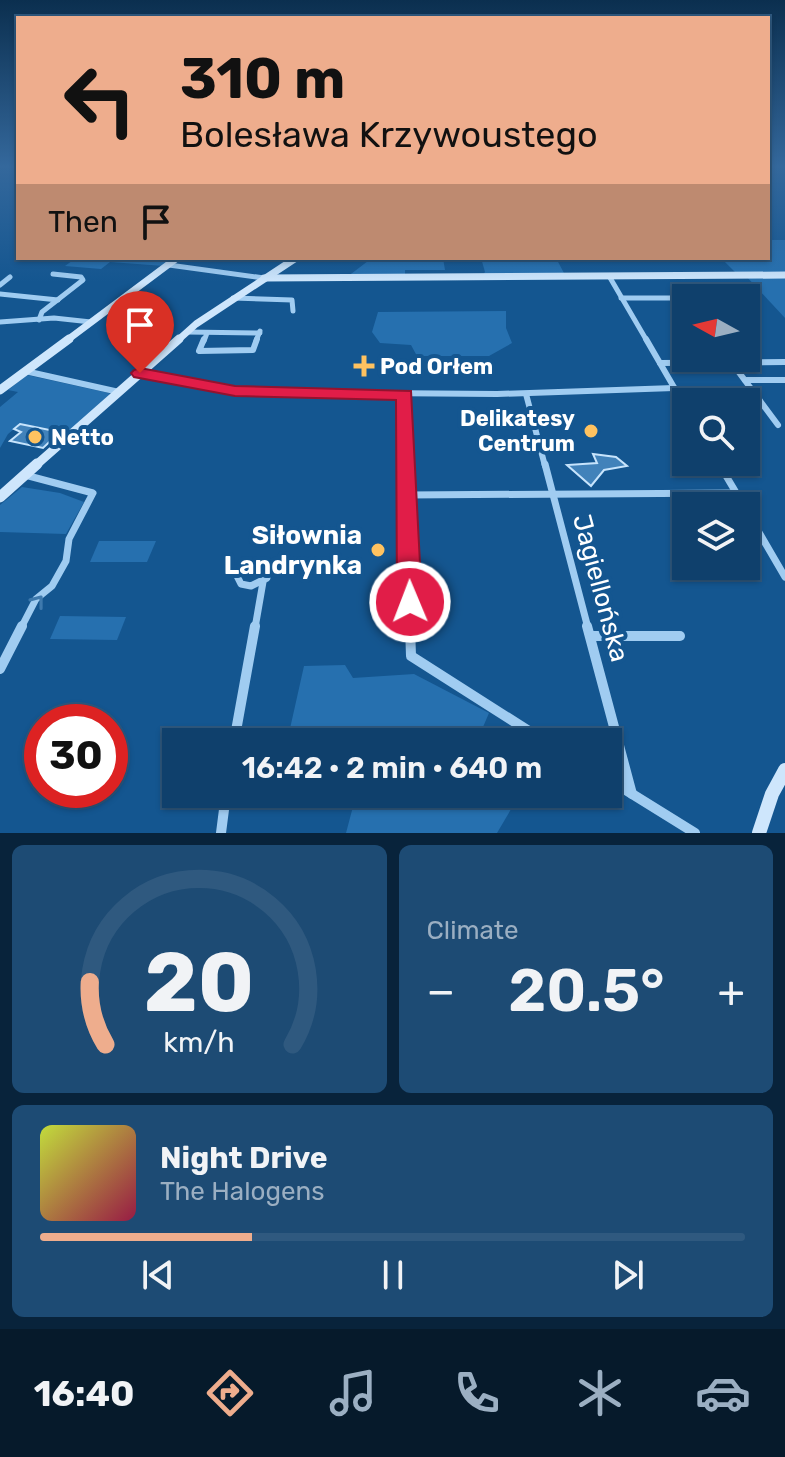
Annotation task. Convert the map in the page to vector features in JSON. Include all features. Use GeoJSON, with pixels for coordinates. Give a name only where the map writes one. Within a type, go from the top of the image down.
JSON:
{"type":"FeatureCollection","features":[{"type":"Feature","properties":{"kind":"street"},"geometry":{"type":"LineString","coordinates":[[0,390],[175,260]]}},
{"type":"Feature","properties":{"kind":"street"},"geometry":{"type":"LineString","coordinates":[[0,497],[187,332],[293,260]]}},
{"type":"Feature","properties":{"kind":"street"},"geometry":{"type":"LineString","coordinates":[[169,265],[264,278],[785,275]]}},
{"type":"Feature","properties":{"kind":"street"},"geometry":{"type":"LineString","coordinates":[[39,320],[42,312],[83,278],[53,274]]}},
{"type":"Feature","properties":{"kind":"street"},"geometry":{"type":"LineString","coordinates":[[609,276],[674,388]]}},
{"type":"Feature","properties":{"kind":"street"},"geometry":{"type":"LineString","coordinates":[[0,285],[10,277]]}},
{"type":"Feature","properties":{"kind":"street"},"geometry":{"type":"LineString","coordinates":[[0,294],[58,300]]}},
{"type":"Feature","properties":{"kind":"street"},"geometry":{"type":"LineString","coordinates":[[233,298],[292,300],[293,311]]}},
{"type":"Feature","properties":{"kind":"street"},"geometry":{"type":"LineString","coordinates":[[621,298],[672,298]]}},
{"type":"Feature","properties":{"kind":"street"},"geometry":{"type":"LineString","coordinates":[[2,324],[39,320],[91,322]]}},
{"type":"Feature","properties":{"kind":"street"},"geometry":{"type":"LineString","coordinates":[[187,332],[260,332],[253,350],[199,351],[207,333]]}},
{"type":"Feature","properties":{"kind":"street"},"geometry":{"type":"LineString","coordinates":[[760,362],[785,362]]}},
{"type":"Feature","properties":{"kind":"street"},"geometry":{"type":"LineString","coordinates":[[660,363],[672,363]]}},
{"type":"Feature","properties":{"kind":"street"},"geometry":{"type":"LineString","coordinates":[[25,371],[119,392]]}},
{"type":"Feature","properties":{"kind":"street"},"geometry":{"type":"LineString","coordinates":[[738,372],[778,425]]}},
{"type":"Feature","properties":{"kind":"street"},"geometry":{"type":"LineString","coordinates":[[140,373],[235,391],[405,395],[672,388]]}},
{"type":"Feature","properties":{"kind":"street"},"geometry":{"type":"LineString","coordinates":[[744,380],[785,380]]}},
{"type":"Feature","properties":{"kind":"street","name":"Jagiellońska"},"geometry":{"type":"LineString","coordinates":[[526,394],[632,794]]}},
{"type":"Feature","properties":{"kind":"street"},"geometry":{"type":"LineString","coordinates":[[405,395],[411,656],[524,728]]}},
{"type":"Feature","properties":{"kind":"street"},"geometry":{"type":"LineString","coordinates":[[0,669],[36,599],[52,586],[66,561],[69,539],[93,493],[25,475]]}},
{"type":"Feature","properties":{"kind":"street"},"geometry":{"type":"LineString","coordinates":[[407,495],[672,493]]}},
{"type":"Feature","properties":{"kind":"street"},"geometry":{"type":"LineString","coordinates":[[760,534],[785,577]]}},
{"type":"Feature","properties":{"kind":"street"},"geometry":{"type":"LineString","coordinates":[[237,728],[263,582]]}},
{"type":"Feature","properties":{"kind":"street"},"geometry":{"type":"LineString","coordinates":[[591,636],[680,636]]}},
{"type":"Feature","properties":{"kind":"street"},"geometry":{"type":"LineString","coordinates":[[759,833],[772,794],[785,770]]}},
{"type":"Feature","properties":{"kind":"street"},"geometry":{"type":"LineString","coordinates":[[622,788],[695,833]]}},
{"type":"Feature","properties":{"kind":"street"},"geometry":{"type":"LineString","coordinates":[[221,833],[224,808]]}},
{"type":"Feature","properties":{"kind":"shaded area"},"geometry":{"type":"Polygon","coordinates":[[[770,240],[785,240],[785,273],[736,273],[723,260],[770,260],[770,240]]]}},
{"type":"Feature","properties":{"kind":"shaded area"},"geometry":{"type":"Polygon","coordinates":[[[73,260],[172,260],[164,266],[110,262],[101,269],[65,266],[73,260]]]}},
{"type":"Feature","properties":{"kind":"shaded area"},"geometry":{"type":"Polygon","coordinates":[[[369,260],[443,260],[445,270],[405,270],[405,276],[347,277],[369,260]]]}},
{"type":"Feature","properties":{"kind":"shaded area"},"geometry":{"type":"Polygon","coordinates":[[[482,260],[557,260],[565,275],[482,276],[485,272],[482,260]]]}},
{"type":"Feature","properties":{"kind":"shaded area"},"geometry":{"type":"Polygon","coordinates":[[[746,276],[785,276],[785,318],[760,291],[760,284],[753,284],[746,276]]]}},
{"type":"Feature","properties":{"kind":"shaded area"},"geometry":{"type":"Polygon","coordinates":[[[506,311],[506,328],[512,343],[489,356],[417,356],[411,345],[380,343],[372,332],[378,312],[506,311]]]}},
{"type":"Feature","properties":{"kind":"shaded area"},"geometry":{"type":"Polygon","coordinates":[[[27,375],[110,394],[70,432],[20,424],[8,434],[0,448],[0,407],[18,392],[8,390],[27,375]]]}},
{"type":"Feature","properties":{"kind":"shaded area"},"geometry":{"type":"Polygon","coordinates":[[[22,487],[60,493],[84,502],[66,534],[0,532],[0,505],[22,487]]]}},
{"type":"Feature","properties":{"kind":"shaded area"},"geometry":{"type":"Polygon","coordinates":[[[99,541],[156,541],[147,562],[90,562],[99,541]]]}},
{"type":"Feature","properties":{"kind":"shaded area"},"geometry":{"type":"Polygon","coordinates":[[[60,616],[126,617],[117,640],[50,639],[60,616]]]}},
{"type":"Feature","properties":{"kind":"shaded area"},"geometry":{"type":"Polygon","coordinates":[[[345,665],[353,678],[414,674],[489,713],[483,728],[290,728],[304,666],[345,665]]]}},
{"type":"Feature","properties":{"kind":"shaded area"},"geometry":{"type":"Polygon","coordinates":[[[353,808],[512,808],[497,833],[346,833],[353,808]]]}},
{"type":"Feature","properties":{"kind":"building","name":"Netto"},"geometry":{"type":"Polygon","coordinates":[[[20,424],[60,432],[43,448],[10,441],[21,432],[14,429],[20,424]]]}},
{"type":"Feature","properties":{"kind":"building"},"geometry":{"type":"Polygon","coordinates":[[[593,454],[616,457],[627,466],[604,470],[591,486],[567,465],[597,463],[593,454]]]}},
{"type":"Feature","properties":{"kind":"place","name":"Pod Orłem"},"geometry":{"type":"Point","coordinates":[364,366]}},
{"type":"Feature","properties":{"kind":"place","name":"Delikatesy Centrum"},"geometry":{"type":"Point","coordinates":[591,431]}},
{"type":"Feature","properties":{"kind":"place","name":"Netto"},"geometry":{"type":"Point","coordinates":[35,437]}},
{"type":"Feature","properties":{"kind":"place","name":"Siłownia Landrynka"},"geometry":{"type":"Point","coordinates":[378,550]}},
{"type":"Feature","properties":{"kind":"route"},"geometry":{"type":"LineString","coordinates":[[140,373],[235,391],[405,395],[410,602]]}}]}
